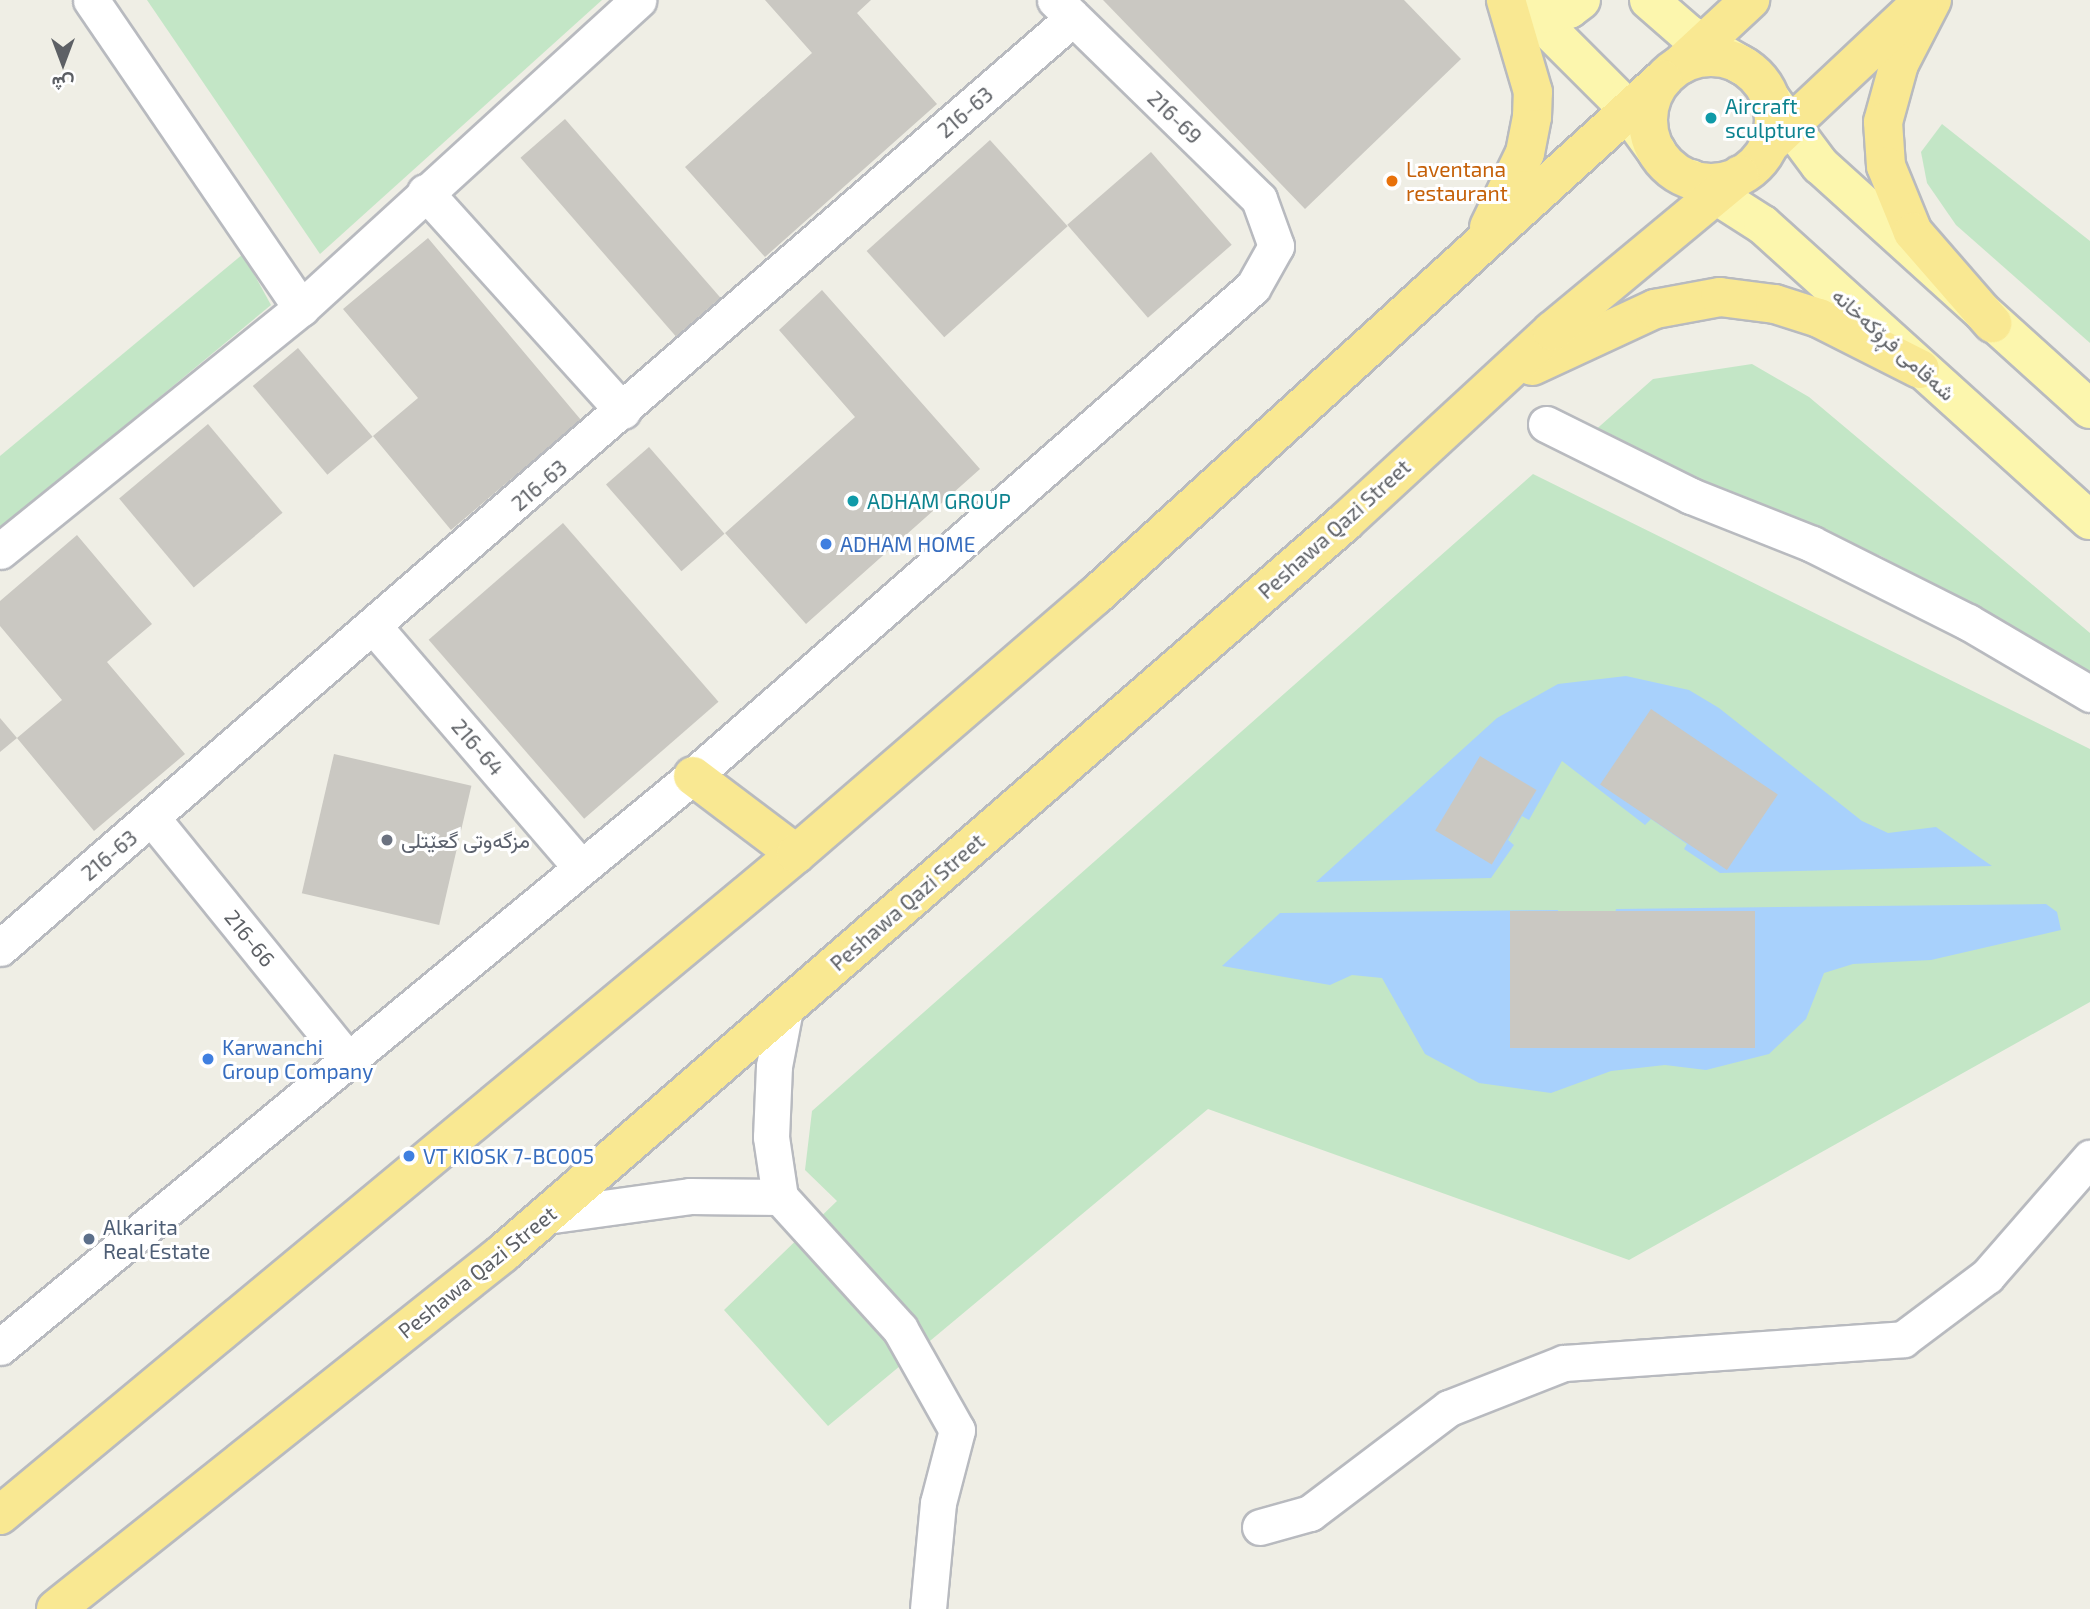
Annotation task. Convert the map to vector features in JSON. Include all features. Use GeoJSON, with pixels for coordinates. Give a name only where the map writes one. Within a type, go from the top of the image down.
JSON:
{"type":"FeatureCollection","features":[{"type":"Feature","properties":{"kind":"highway"},"geometry":{"type":"LineString","coordinates":[[0,1516],[796,854],[1095,596],[1749,0]]}},
{"type":"Feature","properties":{"kind":"highway","name":"Peshawa Qazi Street"},"geometry":{"type":"LineString","coordinates":[[56,1609],[546,1216],[1345,522],[1495,382],[1716,183],[1775,124],[1923,0]]}},
{"type":"Feature","properties":{"kind":"highway"},"geometry":{"type":"LineString","coordinates":[[1932,0],[1899,64],[1889,99],[1883,122],[1886,166],[1913,232],[1992,323]]}},
{"type":"Feature","properties":{"kind":"highway"},"geometry":{"type":"LineString","coordinates":[[1461,263],[1508,191],[1532,117],[1533,92],[1520,5]]}},
{"type":"Feature","properties":{"kind":"highway"},"geometry":{"type":"LineString","coordinates":[[1716,183],[1671,169],[1657,152],[1649,108],[1682,62],[1713,57],[1745,66],[1775,124]]}},
{"type":"Feature","properties":{"kind":"highway"},"geometry":{"type":"LineString","coordinates":[[1495,382],[1655,309],[1720,297],[1775,304],[1819,318],[1920,369]]}},
{"type":"Feature","properties":{"kind":"highway"},"geometry":{"type":"LineString","coordinates":[[693,776],[796,854]]}},
{"type":"Feature","properties":{"kind":"main road"},"geometry":{"type":"LineString","coordinates":[[1520,5],[1569,9],[1581,0]]}},
{"type":"Feature","properties":{"kind":"main road"},"geometry":{"type":"LineString","coordinates":[[1649,0],[1682,62]]}},
{"type":"Feature","properties":{"kind":"main road"},"geometry":{"type":"LineString","coordinates":[[1520,5],[1628,111],[1657,152]]}},
{"type":"Feature","properties":{"kind":"main road"},"geometry":{"type":"LineString","coordinates":[[1775,124],[2090,409]]}},
{"type":"Feature","properties":{"kind":"main road","name":"شەقامی فڕۆکەخانە"},"geometry":{"type":"LineString","coordinates":[[1716,183],[2090,520]]}},
{"type":"Feature","properties":{"kind":"street"},"geometry":{"type":"LineString","coordinates":[[92,0],[300,308]]}},
{"type":"Feature","properties":{"kind":"street"},"geometry":{"type":"LineString","coordinates":[[0,551],[300,308],[425,191],[638,0]]}},
{"type":"Feature","properties":{"kind":"street","name":"216-69"},"geometry":{"type":"LineString","coordinates":[[693,776],[1253,287],[1276,246],[1259,199],[1064,9]]}},
{"type":"Feature","properties":{"kind":"street","name":"216-63"},"geometry":{"type":"LineString","coordinates":[[0,948],[375,628],[623,411],[1064,9]]}},
{"type":"Feature","properties":{"kind":"street"},"geometry":{"type":"LineString","coordinates":[[425,191],[623,411]]}},
{"type":"Feature","properties":{"kind":"street"},"geometry":{"type":"LineString","coordinates":[[1546,424],[1690,496],[1836,556],[1968,622],[2090,694]]}},
{"type":"Feature","properties":{"kind":"street","name":"216-64"},"geometry":{"type":"LineString","coordinates":[[375,628],[580,866]]}},
{"type":"Feature","properties":{"kind":"street"},"geometry":{"type":"LineString","coordinates":[[0,1347],[580,866],[693,776]]}},
{"type":"Feature","properties":{"kind":"street","name":"216-66"},"geometry":{"type":"LineString","coordinates":[[152,818],[347,1059]]}},
{"type":"Feature","properties":{"kind":"street"},"geometry":{"type":"LineString","coordinates":[[785,1009],[774,1066],[771,1137],[780,1197],[900,1329],[957,1430],[938,1503],[928,1609]]}},
{"type":"Feature","properties":{"kind":"street"},"geometry":{"type":"LineString","coordinates":[[1260,1527],[1310,1513],[1449,1408],[1564,1363],[1903,1339],[1987,1276],[2090,1158]]}},
{"type":"Feature","properties":{"kind":"street"},"geometry":{"type":"LineString","coordinates":[[546,1216],[690,1196],[780,1197]]}},
{"type":"Feature","properties":{"kind":"green space"},"geometry":{"type":"Polygon","coordinates":[[[147,0],[602,0],[320,254],[147,0]]]}},
{"type":"Feature","properties":{"kind":"green space"},"geometry":{"type":"Polygon","coordinates":[[[1942,124],[2090,241],[2090,343],[1956,225],[1927,183],[1921,152],[1942,124]]]}},
{"type":"Feature","properties":{"kind":"green space"},"geometry":{"type":"Polygon","coordinates":[[[243,254],[271,305],[0,529],[0,456],[243,254]]]}},
{"type":"Feature","properties":{"kind":"green space"},"geometry":{"type":"Polygon","coordinates":[[[1752,364],[1809,397],[2090,633],[2090,678],[1881,556],[1681,483],[1592,433],[1653,379],[1752,364]]]}},
{"type":"Feature","properties":{"kind":"green space"},"geometry":{"type":"Polygon","coordinates":[[[1533,474],[2090,749],[2090,1002],[1629,1260],[1208,1109],[828,1426],[724,1310],[837,1201],[805,1170],[812,1111],[1533,474]]]}},
{"type":"Feature","properties":{"kind":"water"},"geometry":{"type":"Polygon","coordinates":[[[1626,676],[1689,690],[1719,708],[1862,821],[1888,833],[1936,827],[1992,866],[1720,873],[1684,849],[1687,844],[1651,819],[1645,825],[1562,761],[1529,820],[1522,816],[1508,840],[1514,845],[1491,878],[1316,882],[1497,718],[1558,684],[1626,676]]]}},
{"type":"Feature","properties":{"kind":"water"},"geometry":{"type":"Polygon","coordinates":[[[2046,904],[2057,912],[2061,930],[1931,960],[1853,964],[1824,973],[1806,1019],[1769,1054],[1706,1070],[1665,1065],[1611,1071],[1551,1093],[1479,1083],[1425,1054],[1382,978],[1352,975],[1330,985],[1222,966],[1280,913],[1558,910],[1558,915],[1615,914],[1616,909],[2046,904]]]}},
{"type":"Feature","properties":{"kind":"building"},"geometry":{"type":"Polygon","coordinates":[[[765,0],[871,0],[857,13],[937,104],[765,257],[685,167],[812,53],[765,0]]]}},
{"type":"Feature","properties":{"kind":"building"},"geometry":{"type":"Polygon","coordinates":[[[1103,0],[1404,0],[1461,59],[1305,209],[1103,0]]]}},
{"type":"Feature","properties":{"kind":"building"},"geometry":{"type":"Polygon","coordinates":[[[565,119],[720,298],[676,337],[520,158],[565,119]]]}},
{"type":"Feature","properties":{"kind":"building"},"geometry":{"type":"Polygon","coordinates":[[[990,140],[1068,226],[944,337],[867,251],[990,140]]]}},
{"type":"Feature","properties":{"kind":"building"},"geometry":{"type":"Polygon","coordinates":[[[1151,152],[1232,245],[1148,318],[1067,225],[1151,152]]]}},
{"type":"Feature","properties":{"kind":"building"},"geometry":{"type":"Polygon","coordinates":[[[428,238],[581,420],[451,530],[373,436],[418,398],[343,309],[428,238]]]}},
{"type":"Feature","properties":{"kind":"building","name":"ADHAM GROUP"},"geometry":{"type":"Polygon","coordinates":[[[822,290],[980,469],[806,624],[725,533],[855,417],[779,330],[822,290]]]}},
{"type":"Feature","properties":{"kind":"building"},"geometry":{"type":"Polygon","coordinates":[[[298,348],[373,437],[327,475],[253,386],[298,348]]]}},
{"type":"Feature","properties":{"kind":"building"},"geometry":{"type":"Polygon","coordinates":[[[208,424],[283,513],[194,587],[119,499],[208,424]]]}},
{"type":"Feature","properties":{"kind":"building"},"geometry":{"type":"Polygon","coordinates":[[[649,447],[724,534],[681,571],[606,484],[649,447]]]}},
{"type":"Feature","properties":{"kind":"building"},"geometry":{"type":"Polygon","coordinates":[[[563,523],[718,702],[584,819],[429,640],[563,523]]]}},
{"type":"Feature","properties":{"kind":"building"},"geometry":{"type":"Polygon","coordinates":[[[77,535],[152,624],[107,662],[185,754],[94,831],[17,738],[62,700],[0,626],[0,601],[77,535]]]}},
{"type":"Feature","properties":{"kind":"building"},"geometry":{"type":"Polygon","coordinates":[[[1651,709],[1778,795],[1727,870],[1600,784],[1651,709]]]}},
{"type":"Feature","properties":{"kind":"building"},"geometry":{"type":"Polygon","coordinates":[[[0,718],[17,738],[0,752],[0,718]]]}},
{"type":"Feature","properties":{"kind":"building","name":"مزگەوتی گعێتلی"},"geometry":{"type":"Polygon","coordinates":[[[334,754],[471,786],[439,925],[302,893],[334,754]]]}},
{"type":"Feature","properties":{"kind":"building"},"geometry":{"type":"Polygon","coordinates":[[[1480,756],[1537,790],[1492,865],[1435,831],[1480,756]]]}},
{"type":"Feature","properties":{"kind":"building"},"geometry":{"type":"Polygon","coordinates":[[[1510,911],[1755,911],[1755,1048],[1510,1048],[1510,911]]]}},
{"type":"Feature","properties":{"kind":"place","name":"Aircraft sculpture"},"geometry":{"type":"Point","coordinates":[1711,118]}},
{"type":"Feature","properties":{"kind":"place","name":"Laventana restaurant"},"geometry":{"type":"Point","coordinates":[1392,181]}},
{"type":"Feature","properties":{"kind":"place","name":"ADHAM GROUP"},"geometry":{"type":"Point","coordinates":[853,501]}},
{"type":"Feature","properties":{"kind":"place","name":"ADHAM HOME"},"geometry":{"type":"Point","coordinates":[826,544]}},
{"type":"Feature","properties":{"kind":"place","name":"مزگەوتی گعێتلی"},"geometry":{"type":"Point","coordinates":[387,840]}},
{"type":"Feature","properties":{"kind":"place","name":"Karwanchi Group Company"},"geometry":{"type":"Point","coordinates":[208,1059]}},
{"type":"Feature","properties":{"kind":"place","name":"VT KIOSK 7-BC005"},"geometry":{"type":"Point","coordinates":[409,1156]}},
{"type":"Feature","properties":{"kind":"place","name":"Alkarita Real Estate"},"geometry":{"type":"Point","coordinates":[89,1239]}}]}
